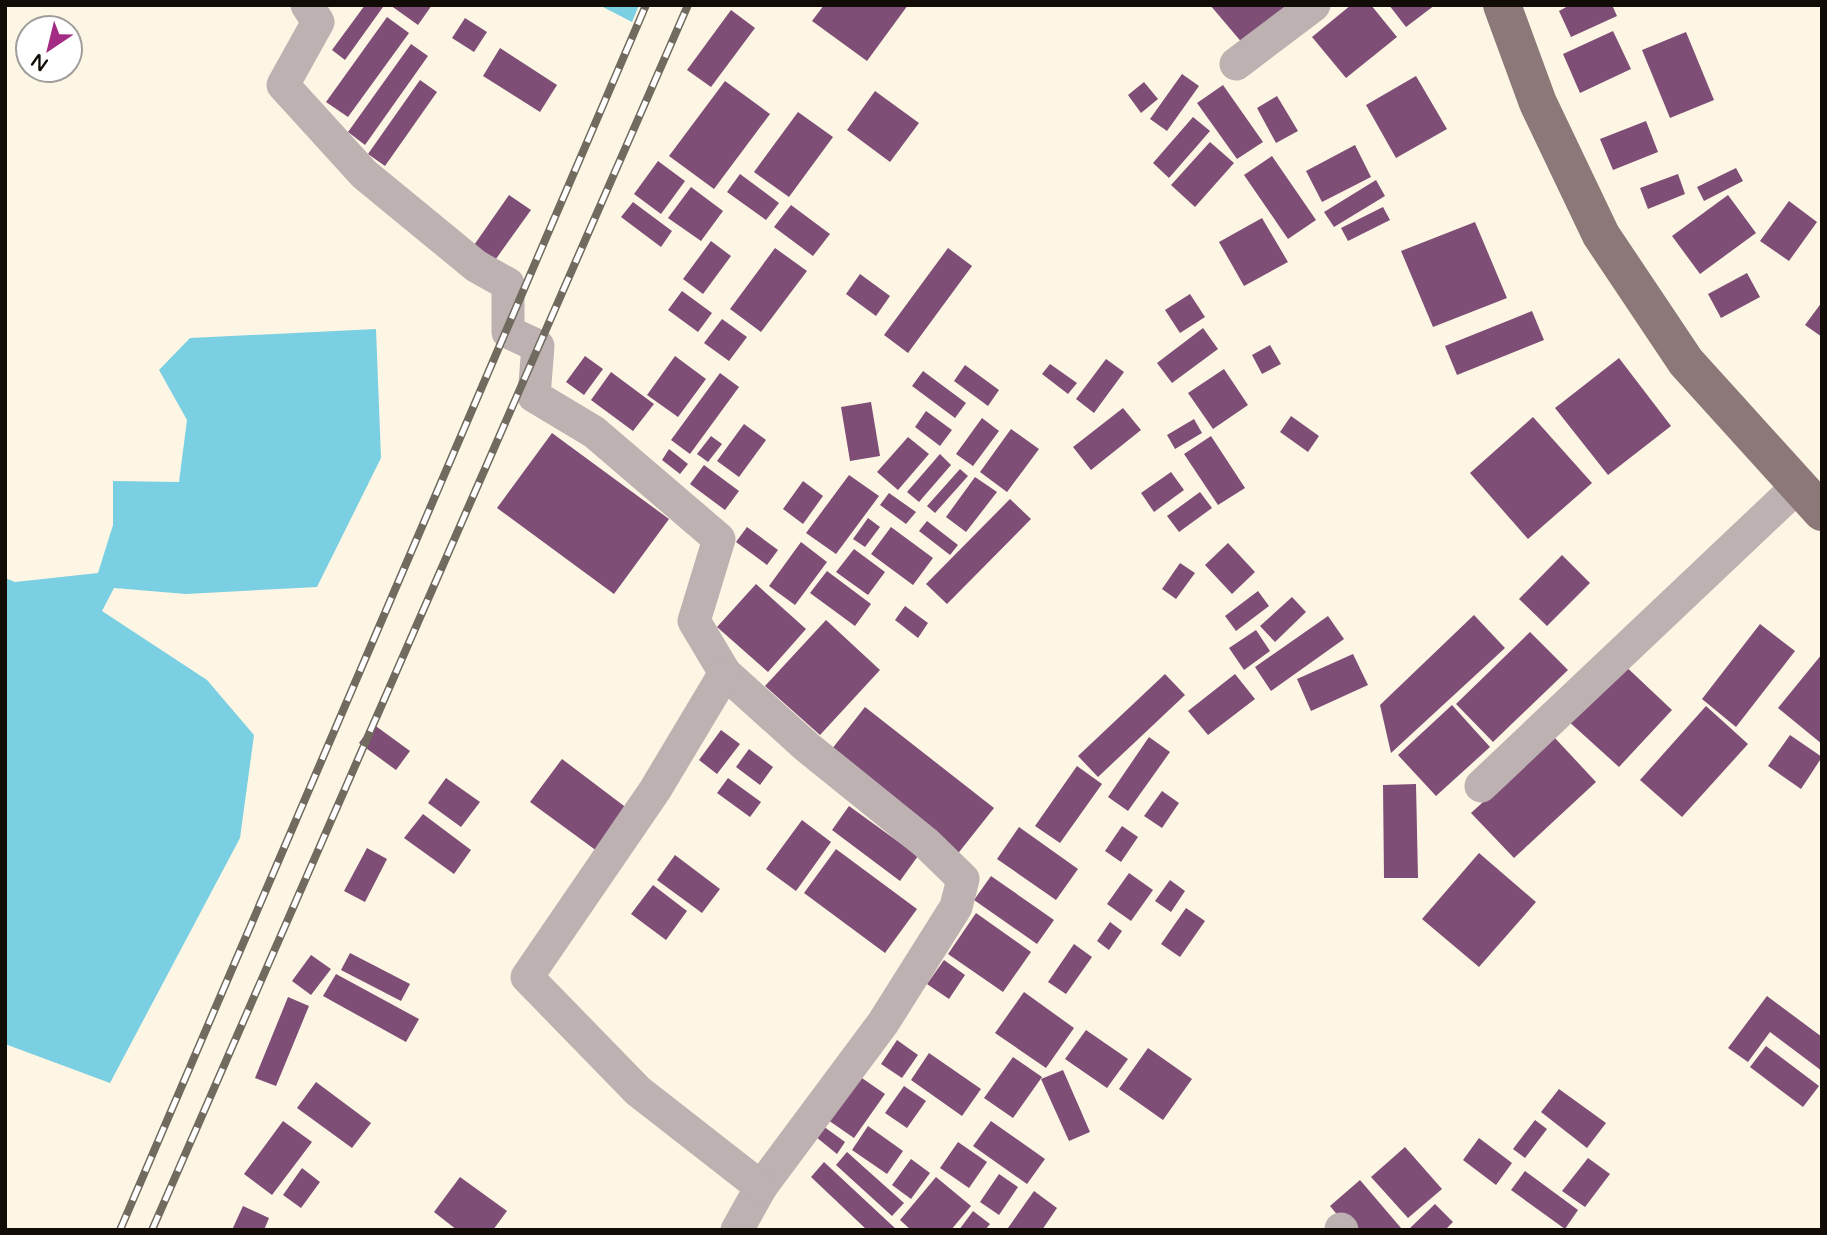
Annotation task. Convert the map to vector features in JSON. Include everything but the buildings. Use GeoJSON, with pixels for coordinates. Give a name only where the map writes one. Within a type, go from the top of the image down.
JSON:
{"type":"FeatureCollection","features":[{"type":"Feature","properties":{"kind":"main road"},"geometry":{"type":"LineString","coordinates":[[1503,5],[1538,103],[1601,235],[1686,362],[1810,499]]}},
{"type":"Feature","properties":{"kind":"street"},"geometry":{"type":"LineString","coordinates":[[307,5],[318,22],[283,85],[363,174],[476,266],[508,284],[508,332],[538,346],[534,397],[594,432],[719,539],[694,621],[725,673],[807,747],[926,843],[963,879],[956,907],[883,1023],[761,1187],[737,1230]]}},
{"type":"Feature","properties":{"kind":"street"},"geometry":{"type":"LineString","coordinates":[[1236,64],[1314,5]]}},
{"type":"Feature","properties":{"kind":"street"},"geometry":{"type":"LineString","coordinates":[[1481,786],[1810,499]]}},
{"type":"Feature","properties":{"kind":"street"},"geometry":{"type":"LineString","coordinates":[[725,673],[655,790],[527,977],[638,1091],[761,1187]]}},
{"type":"Feature","properties":{"kind":"water"},"geometry":{"type":"Polygon","coordinates":[[[599,5],[639,5],[632,22],[599,5]]]}},
{"type":"Feature","properties":{"kind":"water"},"geometry":{"type":"Polygon","coordinates":[[[376,329],[381,458],[317,587],[186,594],[114,588],[102,611],[207,680],[254,735],[240,838],[110,1083],[5,1044],[5,578],[15,582],[98,573],[113,525],[113,481],[179,482],[187,420],[159,370],[190,338],[376,329]]]}},
{"type":"Feature","properties":{"kind":"railway"},"geometry":{"type":"LineString","coordinates":[[120,1230],[646,5]]}},
{"type":"Feature","properties":{"kind":"railway"},"geometry":{"type":"LineString","coordinates":[[152,1230],[688,5]]}}]}
